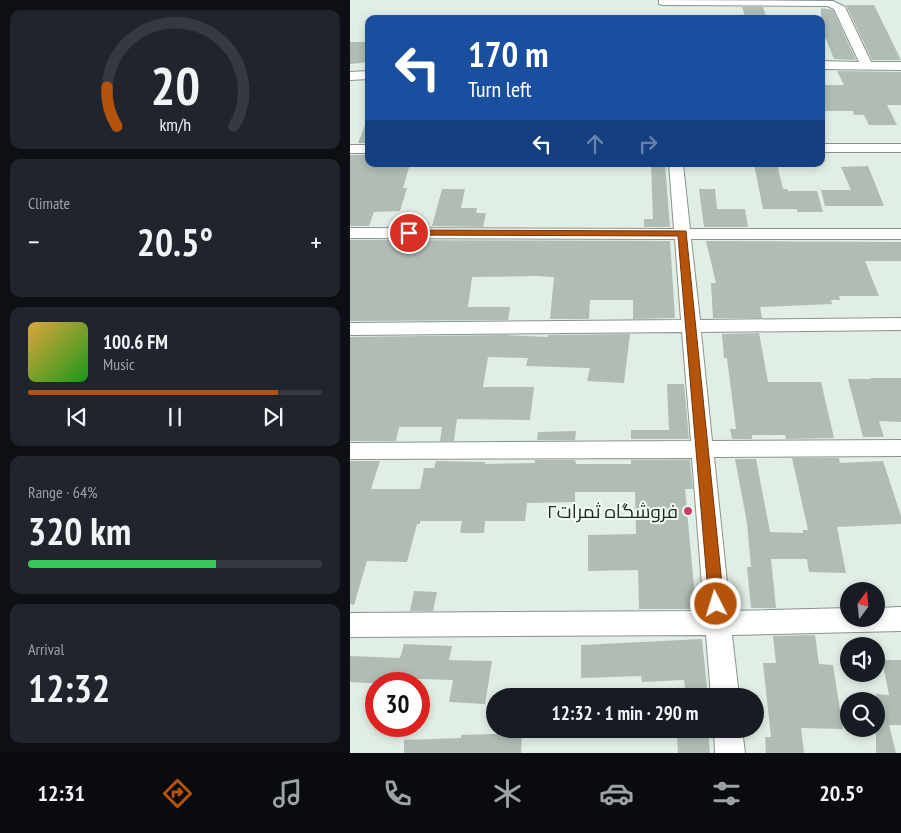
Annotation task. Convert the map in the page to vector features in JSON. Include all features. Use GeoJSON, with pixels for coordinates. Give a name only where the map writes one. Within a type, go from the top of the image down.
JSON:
{"type":"FeatureCollection","features":[{"type":"Feature","properties":{"kind":"street"},"geometry":{"type":"LineString","coordinates":[[663,4],[835,4],[839,7],[867,66]]}},
{"type":"Feature","properties":{"kind":"street"},"geometry":{"type":"LineString","coordinates":[[825,65],[901,66]]}},
{"type":"Feature","properties":{"kind":"street"},"geometry":{"type":"LineString","coordinates":[[350,76],[365,75]]}},
{"type":"Feature","properties":{"kind":"street"},"geometry":{"type":"LineString","coordinates":[[825,148],[901,148]]}},
{"type":"Feature","properties":{"kind":"street"},"geometry":{"type":"LineString","coordinates":[[350,149],[365,149]]}},
{"type":"Feature","properties":{"kind":"street"},"geometry":{"type":"LineString","coordinates":[[676,167],[724,688]]}},
{"type":"Feature","properties":{"kind":"street"},"geometry":{"type":"LineString","coordinates":[[350,233],[901,234]]}},
{"type":"Feature","properties":{"kind":"street"},"geometry":{"type":"LineString","coordinates":[[350,329],[901,324]]}},
{"type":"Feature","properties":{"kind":"street"},"geometry":{"type":"LineString","coordinates":[[350,451],[702,451],[901,448]]}},
{"type":"Feature","properties":{"kind":"street"},"geometry":{"type":"LineString","coordinates":[[350,625],[718,623],[901,619]]}},
{"type":"Feature","properties":{"kind":"street"},"geometry":{"type":"LineString","coordinates":[[729,738],[730,753]]}},
{"type":"Feature","properties":{"kind":"building"},"geometry":{"type":"Polygon","coordinates":[[[846,5],[874,5],[901,60],[872,60],[846,5]]]}},
{"type":"Feature","properties":{"kind":"building"},"geometry":{"type":"Polygon","coordinates":[[[742,7],[763,7],[766,15],[745,15],[742,7]]]}},
{"type":"Feature","properties":{"kind":"building"},"geometry":{"type":"Polygon","coordinates":[[[821,8],[833,10],[856,60],[834,59],[825,39],[825,15],[821,15],[821,8]]]}},
{"type":"Feature","properties":{"kind":"building"},"geometry":{"type":"Polygon","coordinates":[[[350,42],[365,42],[365,62],[350,64],[350,42]]]}},
{"type":"Feature","properties":{"kind":"building"},"geometry":{"type":"Polygon","coordinates":[[[837,71],[901,72],[901,105],[887,105],[897,125],[869,125],[864,115],[854,115],[853,111],[825,111],[825,85],[844,85],[837,71]]]}},
{"type":"Feature","properties":{"kind":"building"},"geometry":{"type":"Polygon","coordinates":[[[365,126],[365,143],[358,143],[365,126]]]}},
{"type":"Feature","properties":{"kind":"building"},"geometry":{"type":"Polygon","coordinates":[[[350,155],[365,155],[365,167],[409,167],[403,188],[407,188],[400,211],[374,212],[369,226],[350,226],[350,155]]]}},
{"type":"Feature","properties":{"kind":"building"},"geometry":{"type":"Polygon","coordinates":[[[868,166],[884,206],[825,206],[821,190],[851,190],[841,167],[868,166]]]}},
{"type":"Feature","properties":{"kind":"building"},"geometry":{"type":"Polygon","coordinates":[[[651,167],[665,167],[670,227],[644,227],[644,219],[653,219],[651,167]]]}},
{"type":"Feature","properties":{"kind":"building"},"geometry":{"type":"Polygon","coordinates":[[[755,167],[778,167],[783,189],[788,191],[817,191],[823,212],[797,212],[797,209],[763,209],[755,167]]]}},
{"type":"Feature","properties":{"kind":"building"},"geometry":{"type":"Polygon","coordinates":[[[442,189],[465,189],[461,208],[477,208],[476,213],[486,213],[483,227],[432,226],[442,189]]]}},
{"type":"Feature","properties":{"kind":"building"},"geometry":{"type":"Polygon","coordinates":[[[699,189],[715,189],[717,209],[745,209],[748,227],[704,227],[699,189]]]}},
{"type":"Feature","properties":{"kind":"building"},"geometry":{"type":"Polygon","coordinates":[[[350,240],[670,241],[675,318],[633,319],[633,300],[590,300],[589,319],[550,319],[554,277],[538,276],[472,277],[468,307],[510,307],[508,320],[350,321],[350,240]]]}},
{"type":"Feature","properties":{"kind":"building"},"geometry":{"type":"Polygon","coordinates":[[[706,241],[901,242],[901,261],[865,261],[879,296],[839,296],[840,300],[831,300],[832,304],[760,307],[762,318],[713,318],[711,283],[716,283],[706,241]]]}},
{"type":"Feature","properties":{"kind":"building"},"geometry":{"type":"Polygon","coordinates":[[[759,333],[768,382],[821,382],[834,438],[786,439],[785,435],[752,435],[752,439],[732,439],[730,429],[736,429],[727,358],[724,358],[722,334],[759,333]]]}},
{"type":"Feature","properties":{"kind":"building"},"geometry":{"type":"Polygon","coordinates":[[[630,334],[624,383],[587,381],[590,368],[526,366],[528,358],[488,357],[483,387],[534,387],[530,420],[457,419],[454,441],[440,441],[442,427],[399,427],[396,441],[350,441],[350,337],[505,335],[548,337],[548,335],[630,334]]]}},
{"type":"Feature","properties":{"kind":"building"},"geometry":{"type":"Polygon","coordinates":[[[901,378],[901,422],[879,421],[884,437],[863,437],[848,379],[901,378]]]}},
{"type":"Feature","properties":{"kind":"building"},"geometry":{"type":"Polygon","coordinates":[[[667,384],[684,384],[689,439],[631,439],[631,430],[669,430],[667,384]]]}},
{"type":"Feature","properties":{"kind":"building"},"geometry":{"type":"Polygon","coordinates":[[[576,431],[575,440],[537,440],[538,432],[576,431]]]}},
{"type":"Feature","properties":{"kind":"building"},"geometry":{"type":"Polygon","coordinates":[[[792,458],[839,458],[840,463],[883,461],[901,516],[901,524],[837,527],[846,573],[809,572],[807,559],[771,559],[776,608],[751,608],[747,567],[751,567],[747,523],[735,459],[756,459],[770,532],[803,533],[803,530],[808,530],[792,458]]]}},
{"type":"Feature","properties":{"kind":"building"},"geometry":{"type":"Polygon","coordinates":[[[535,460],[575,460],[576,464],[631,464],[631,460],[690,460],[693,489],[685,489],[696,609],[639,609],[638,570],[588,571],[588,535],[636,534],[635,492],[575,492],[575,502],[527,503],[525,521],[485,521],[484,533],[460,533],[462,521],[420,521],[420,524],[417,524],[407,562],[367,561],[354,605],[350,604],[350,461],[380,461],[371,489],[420,489],[424,468],[434,468],[436,461],[485,462],[485,464],[535,463],[535,460]]]}},
{"type":"Feature","properties":{"kind":"building"},"geometry":{"type":"Polygon","coordinates":[[[414,591],[437,592],[433,611],[410,611],[414,591]]]}},
{"type":"Feature","properties":{"kind":"building"},"geometry":{"type":"Polygon","coordinates":[[[815,635],[819,664],[833,665],[840,710],[840,729],[801,728],[804,753],[766,753],[765,737],[771,737],[763,663],[776,663],[773,636],[815,635]]]}},
{"type":"Feature","properties":{"kind":"building"},"geometry":{"type":"Polygon","coordinates":[[[702,639],[707,688],[685,688],[684,680],[642,682],[641,676],[581,678],[581,645],[702,639]]]}},
{"type":"Feature","properties":{"kind":"building"},"geometry":{"type":"Polygon","coordinates":[[[404,644],[452,646],[449,660],[492,661],[488,688],[486,688],[485,704],[449,702],[453,680],[430,679],[430,672],[365,672],[365,683],[350,682],[350,656],[400,658],[404,644]]]}},
{"type":"Feature","properties":{"kind":"building"},"geometry":{"type":"Polygon","coordinates":[[[885,660],[901,660],[901,725],[889,725],[896,753],[876,753],[876,737],[885,737],[885,695],[889,695],[885,675],[885,660]]]}},
{"type":"Feature","properties":{"kind":"building"},"geometry":{"type":"Polygon","coordinates":[[[486,734],[486,738],[522,738],[521,753],[404,753],[404,740],[461,738],[461,735],[486,734]]]}},
{"type":"Feature","properties":{"kind":"building"},"geometry":{"type":"Polygon","coordinates":[[[677,738],[709,738],[710,753],[678,753],[677,738]]]}},
{"type":"Feature","properties":{"kind":"place","name":"فروشگاه ثمرات٢"},"geometry":{"type":"Point","coordinates":[688,511]}},
{"type":"Feature","properties":{"kind":"route"},"geometry":{"type":"LineString","coordinates":[[409,233],[682,233],[716,604]]}}]}
